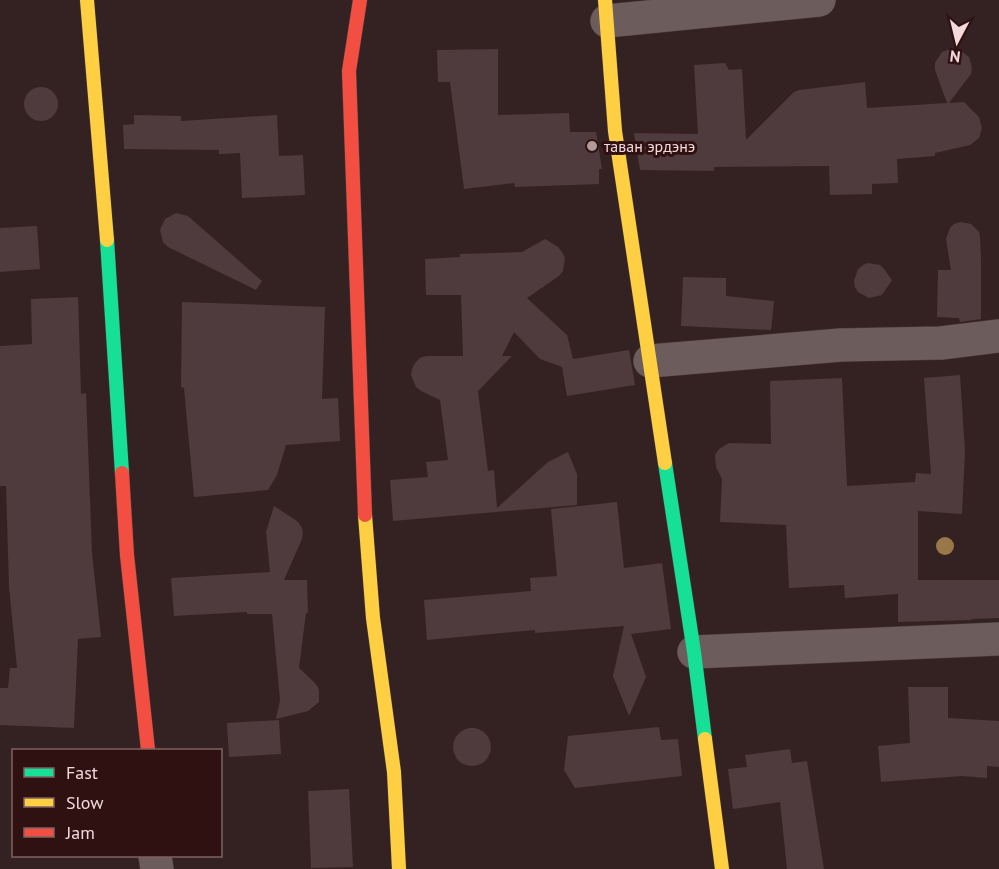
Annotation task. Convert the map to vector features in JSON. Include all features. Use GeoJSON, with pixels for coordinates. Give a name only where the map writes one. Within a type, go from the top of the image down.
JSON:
{"type":"FeatureCollection","features":[{"type":"Feature","properties":{"kind":"street"},"geometry":{"type":"LineString","coordinates":[[87,0],[106,215],[128,555],[148,749]]}},
{"type":"Feature","properties":{"kind":"street"},"geometry":{"type":"LineString","coordinates":[[360,0],[349,71],[365,525],[373,618],[394,772],[399,869]]}},
{"type":"Feature","properties":{"kind":"street"},"geometry":{"type":"LineString","coordinates":[[722,869],[694,652],[615,131],[606,10],[819,0]]}},
{"type":"Feature","properties":{"kind":"street"},"geometry":{"type":"LineString","coordinates":[[650,361],[841,345],[941,343],[999,336]]}},
{"type":"Feature","properties":{"kind":"street"},"geometry":{"type":"LineString","coordinates":[[694,652],[999,639]]}},
{"type":"Feature","properties":{"kind":"building"},"geometry":{"type":"Polygon","coordinates":[[[953,48],[959,49],[969,57],[972,68],[971,74],[949,103],[964,102],[979,117],[982,128],[979,138],[970,145],[935,153],[935,156],[897,159],[898,183],[872,184],[872,194],[830,195],[829,166],[714,167],[714,171],[640,170],[634,133],[698,134],[694,65],[725,63],[729,70],[742,69],[746,140],[794,92],[799,90],[865,82],[867,108],[947,103],[935,70],[935,63],[942,52],[953,48]]]}},
{"type":"Feature","properties":{"kind":"building"},"geometry":{"type":"Polygon","coordinates":[[[498,49],[498,115],[569,113],[570,132],[596,132],[602,169],[599,169],[599,184],[515,187],[514,183],[464,189],[450,82],[438,82],[437,50],[498,49]]]}},
{"type":"Feature","properties":{"kind":"building"},"geometry":{"type":"Polygon","coordinates":[[[41,87],[53,92],[58,104],[53,116],[41,121],[29,116],[24,104],[29,92],[41,87]]]}},
{"type":"Feature","properties":{"kind":"building"},"geometry":{"type":"Polygon","coordinates":[[[134,115],[181,116],[181,121],[277,115],[279,156],[303,155],[305,195],[242,198],[240,153],[219,154],[219,150],[124,149],[123,125],[134,124],[134,115]]]}},
{"type":"Feature","properties":{"kind":"building"},"geometry":{"type":"Polygon","coordinates":[[[176,213],[188,216],[262,281],[256,290],[168,247],[163,242],[160,230],[165,219],[176,213]]]}},
{"type":"Feature","properties":{"kind":"building"},"geometry":{"type":"Polygon","coordinates":[[[960,222],[971,224],[979,232],[981,319],[960,322],[959,318],[937,317],[938,270],[951,270],[946,239],[950,228],[960,222]]]}},
{"type":"Feature","properties":{"kind":"building"},"geometry":{"type":"Polygon","coordinates":[[[37,226],[40,269],[0,272],[0,228],[37,226]]]}},
{"type":"Feature","properties":{"kind":"building"},"geometry":{"type":"Polygon","coordinates":[[[545,239],[562,252],[565,258],[563,271],[527,298],[567,335],[573,359],[629,350],[635,385],[567,396],[562,367],[540,359],[514,332],[502,356],[512,356],[478,391],[488,471],[494,470],[497,508],[548,462],[568,452],[577,474],[577,505],[393,521],[390,480],[428,477],[426,462],[448,460],[440,400],[416,387],[411,375],[412,369],[420,358],[426,356],[463,356],[461,295],[426,295],[425,259],[460,257],[460,254],[522,252],[545,239]]]}},
{"type":"Feature","properties":{"kind":"building"},"geometry":{"type":"Polygon","coordinates":[[[868,263],[880,265],[892,280],[882,295],[869,298],[858,292],[854,281],[858,269],[868,263]]]}},
{"type":"Feature","properties":{"kind":"building"},"geometry":{"type":"Polygon","coordinates":[[[683,277],[726,278],[726,296],[774,301],[771,330],[681,326],[683,277]]]}},
{"type":"Feature","properties":{"kind":"building"},"geometry":{"type":"Polygon","coordinates":[[[78,297],[81,394],[86,393],[92,553],[101,637],[78,639],[74,728],[0,725],[0,688],[8,688],[10,668],[17,668],[9,587],[6,486],[0,486],[0,346],[32,344],[31,299],[78,297]]]}},
{"type":"Feature","properties":{"kind":"building"},"geometry":{"type":"Polygon","coordinates":[[[182,302],[325,307],[322,399],[338,398],[340,441],[286,445],[277,475],[268,490],[194,497],[184,388],[181,387],[182,302]]]}},
{"type":"Feature","properties":{"kind":"building"},"geometry":{"type":"Polygon","coordinates":[[[960,375],[965,452],[962,514],[918,511],[918,580],[999,580],[999,618],[898,622],[898,594],[845,598],[844,585],[789,588],[786,525],[720,522],[722,479],[716,467],[715,455],[719,449],[729,443],[771,444],[770,381],[842,378],[847,486],[915,482],[916,473],[931,474],[924,378],[960,375]]]}},
{"type":"Feature","properties":{"kind":"building"},"geometry":{"type":"Polygon","coordinates":[[[617,502],[624,568],[662,563],[671,629],[631,634],[646,677],[629,716],[613,676],[624,626],[535,633],[535,630],[427,640],[424,600],[531,591],[530,578],[557,576],[551,509],[617,502]]]}},
{"type":"Feature","properties":{"kind":"building"},"geometry":{"type":"Polygon","coordinates":[[[274,506],[297,521],[303,532],[284,580],[307,580],[308,613],[306,613],[299,668],[314,682],[319,692],[319,702],[308,711],[276,719],[280,700],[272,614],[247,614],[247,612],[174,616],[171,578],[270,572],[266,532],[274,506]]]}},
{"type":"Feature","properties":{"kind":"building"},"geometry":{"type":"Polygon","coordinates":[[[908,687],[948,687],[948,718],[999,721],[999,767],[987,766],[987,778],[962,776],[881,782],[878,746],[910,743],[908,687]]]}},
{"type":"Feature","properties":{"kind":"building"},"geometry":{"type":"Polygon","coordinates":[[[279,720],[281,754],[229,757],[227,723],[279,720]]]}},
{"type":"Feature","properties":{"kind":"building"},"geometry":{"type":"Polygon","coordinates":[[[659,727],[661,740],[678,739],[682,776],[575,788],[564,770],[568,736],[659,727]]]}},
{"type":"Feature","properties":{"kind":"building"},"geometry":{"type":"Polygon","coordinates":[[[472,728],[485,734],[491,747],[485,760],[472,766],[459,760],[453,747],[459,734],[472,728]]]}},
{"type":"Feature","properties":{"kind":"building"},"geometry":{"type":"Polygon","coordinates":[[[790,749],[792,763],[807,761],[824,869],[787,869],[780,802],[733,809],[728,769],[747,767],[745,755],[790,749]]]}},
{"type":"Feature","properties":{"kind":"building"},"geometry":{"type":"Polygon","coordinates":[[[349,789],[353,867],[311,868],[308,791],[349,789]]]}},
{"type":"Feature","properties":{"kind":"traffic: fast"},"geometry":{"type":"LineString","coordinates":[[107,240],[122,473]]}},
{"type":"Feature","properties":{"kind":"traffic: fast"},"geometry":{"type":"LineString","coordinates":[[665,463],[705,739]]}},
{"type":"Feature","properties":{"kind":"traffic: slow"},"geometry":{"type":"LineString","coordinates":[[87,0],[107,240]]}},
{"type":"Feature","properties":{"kind":"traffic: slow"},"geometry":{"type":"LineString","coordinates":[[605,0],[615,131],[665,463]]}},
{"type":"Feature","properties":{"kind":"traffic: slow"},"geometry":{"type":"LineString","coordinates":[[365,515],[373,618],[394,772],[399,869]]}},
{"type":"Feature","properties":{"kind":"traffic: slow"},"geometry":{"type":"LineString","coordinates":[[705,739],[722,869]]}},
{"type":"Feature","properties":{"kind":"traffic: jam"},"geometry":{"type":"LineString","coordinates":[[360,0],[349,71],[365,515]]}},
{"type":"Feature","properties":{"kind":"traffic: jam"},"geometry":{"type":"LineString","coordinates":[[122,473],[127,555],[148,749]]}},
{"type":"Feature","properties":{"kind":"place","name":"таван эрдэнэ"},"geometry":{"type":"Point","coordinates":[592,146]}}]}
